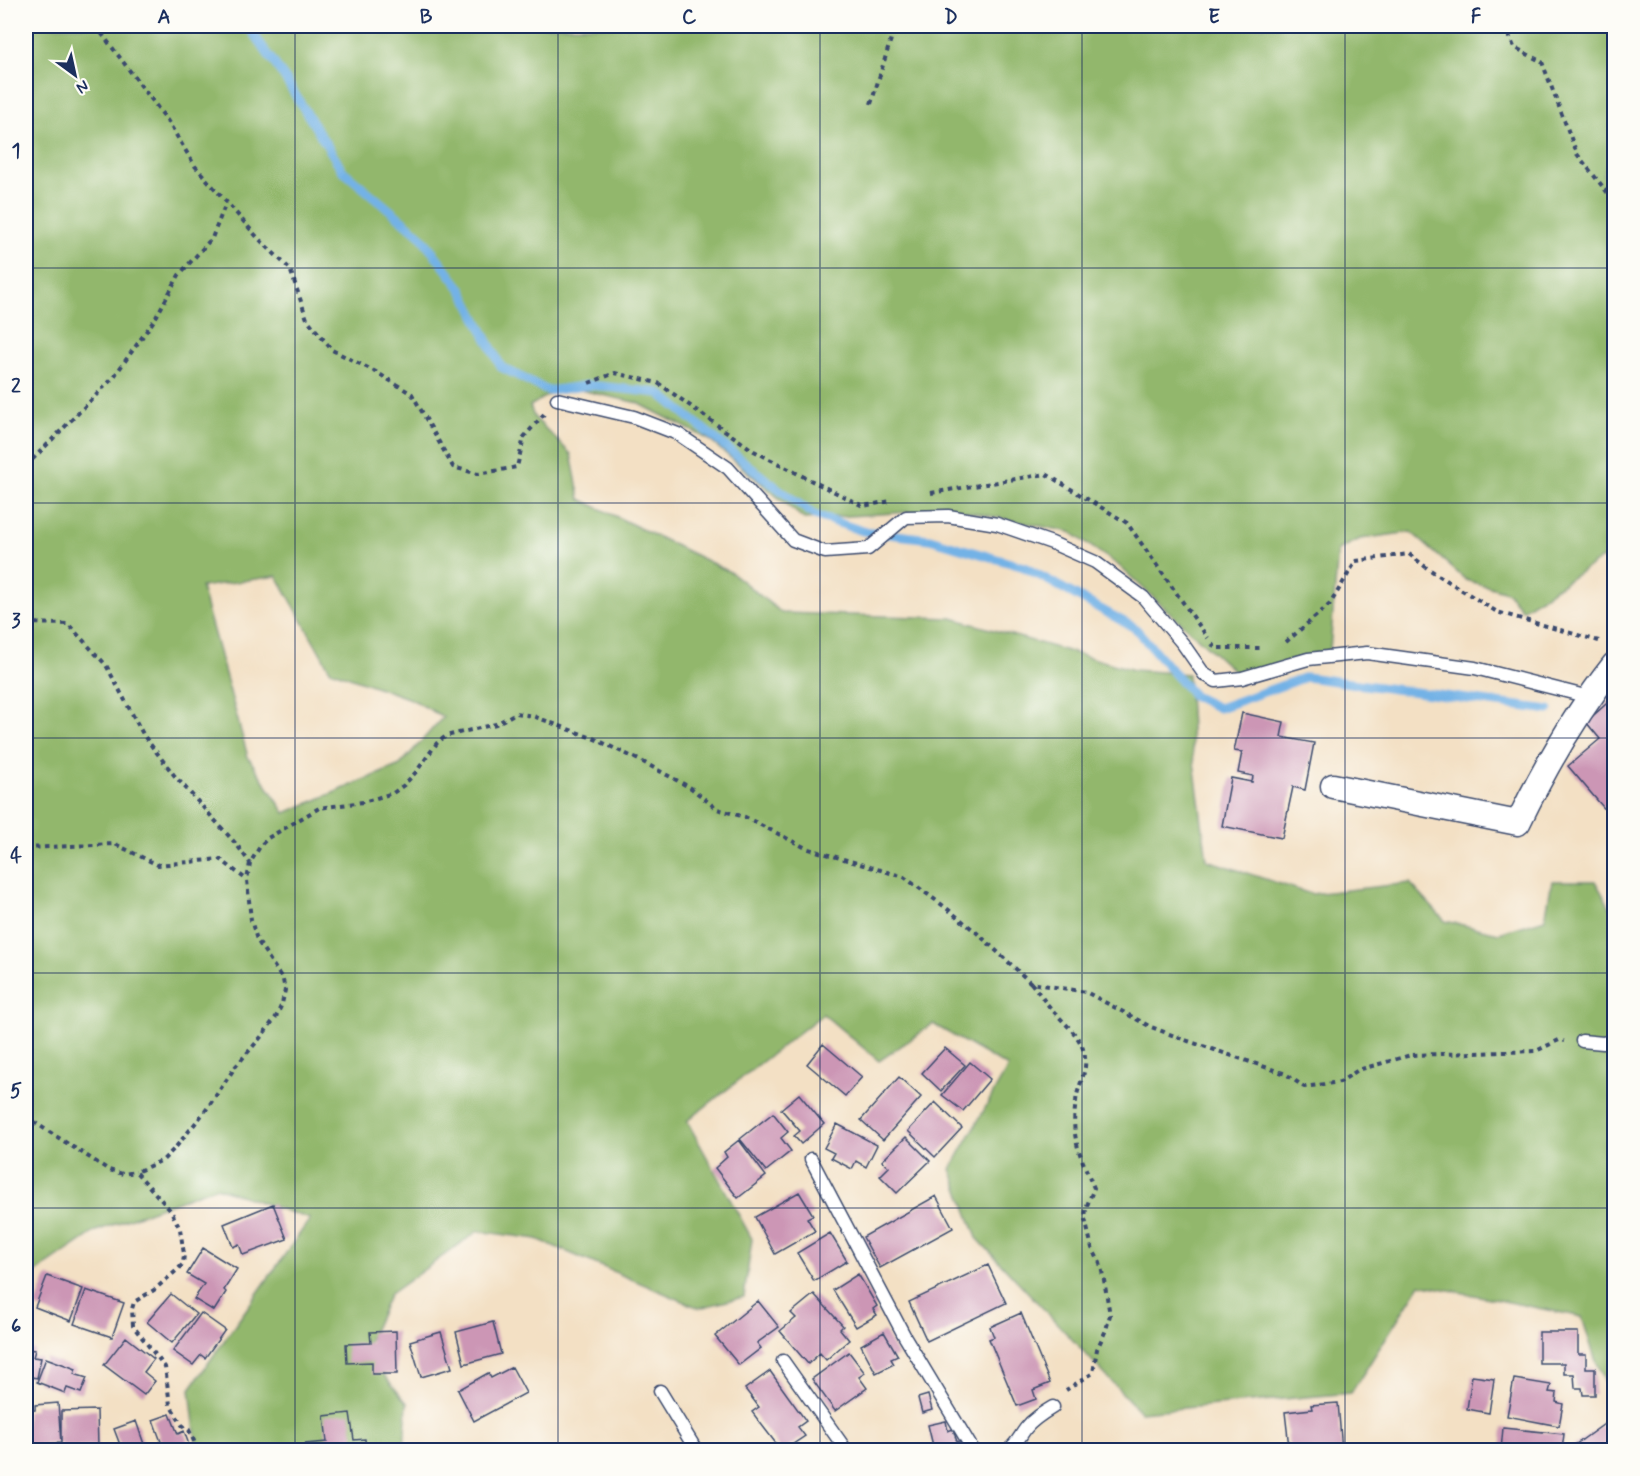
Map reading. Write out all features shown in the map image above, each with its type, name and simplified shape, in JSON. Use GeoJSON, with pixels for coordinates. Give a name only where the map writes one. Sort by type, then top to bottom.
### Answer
{"type":"FeatureCollection","features":[{"type":"Feature","properties":{"kind":"street"},"geometry":{"type":"LineString","coordinates":[[1334,786],[1518,823],[1540,777],[1589,697],[1614,665]]}},
{"type":"Feature","properties":{"kind":"lane"},"geometry":{"type":"LineString","coordinates":[[557,399],[634,417],[678,434],[728,468],[794,540],[825,552],[868,549],[906,517],[948,516],[998,524],[1052,543],[1095,562],[1143,597],[1183,644],[1204,674],[1216,681],[1242,678],[1308,659],[1367,653],[1475,668],[1589,697]]}},
{"type":"Feature","properties":{"kind":"lane"},"geometry":{"type":"LineString","coordinates":[[1582,1041],[1603,1043],[1614,1040]]}},
{"type":"Feature","properties":{"kind":"lane"},"geometry":{"type":"LineString","coordinates":[[811,1159],[905,1337],[973,1450]]}},
{"type":"Feature","properties":{"kind":"lane"},"geometry":{"type":"LineString","coordinates":[[783,1361],[846,1450]]}},
{"type":"Feature","properties":{"kind":"lane"},"geometry":{"type":"LineString","coordinates":[[660,1391],[696,1450]]}},
{"type":"Feature","properties":{"kind":"lane"},"geometry":{"type":"LineString","coordinates":[[1008,1450],[1017,1444],[1026,1427],[1053,1407]]}},
{"type":"Feature","properties":{"kind":"path"},"geometry":{"type":"LineString","coordinates":[[96,26],[167,120],[195,166],[226,203],[290,269],[307,319],[332,350],[376,372],[412,394],[453,467],[478,474],[517,468],[524,436],[557,399],[569,391],[615,373],[658,383],[754,451],[863,506],[895,500]]}},
{"type":"Feature","properties":{"kind":"path"},"geometry":{"type":"LineString","coordinates":[[871,104],[895,26]]}},
{"type":"Feature","properties":{"kind":"path"},"geometry":{"type":"LineString","coordinates":[[1505,26],[1514,47],[1542,62],[1577,154],[1614,201]]}},
{"type":"Feature","properties":{"kind":"path"},"geometry":{"type":"LineString","coordinates":[[26,466],[113,378],[155,319],[179,275],[212,238],[226,203]]}},
{"type":"Feature","properties":{"kind":"path"},"geometry":{"type":"LineString","coordinates":[[927,494],[1046,474],[1127,523],[1215,648],[1268,648]]}},
{"type":"Feature","properties":{"kind":"path"},"geometry":{"type":"LineString","coordinates":[[1279,648],[1330,604],[1356,561],[1409,554],[1497,612],[1601,642]]}},
{"type":"Feature","properties":{"kind":"path"},"geometry":{"type":"LineString","coordinates":[[26,623],[68,624],[106,665],[144,736],[174,775],[237,845],[250,863]]}},
{"type":"Feature","properties":{"kind":"path"},"geometry":{"type":"LineString","coordinates":[[26,1117],[109,1170],[123,1174],[135,1172],[163,1160],[176,1148],[206,1110],[236,1066],[276,1017],[282,1004],[285,990],[283,980],[257,940],[251,920],[247,880],[250,863],[261,845],[268,838],[319,808],[363,802],[393,793],[404,785],[437,743],[446,736],[496,724],[516,713],[533,716],[595,739],[643,762],[691,788],[717,809],[745,817],[806,848],[904,877],[976,932],[1031,983],[1079,1040],[1084,1052],[1084,1075],[1076,1097],[1073,1131],[1076,1146],[1094,1188],[1086,1208],[1085,1220],[1092,1248],[1100,1263],[1110,1315],[1097,1349],[1092,1373],[1069,1386],[1053,1407]]}},
{"type":"Feature","properties":{"kind":"path"},"geometry":{"type":"LineString","coordinates":[[26,848],[115,844],[158,865],[220,859],[247,880]]}},
{"type":"Feature","properties":{"kind":"path"},"geometry":{"type":"LineString","coordinates":[[1031,983],[1086,992],[1151,1027],[1286,1074],[1304,1087],[1340,1082],[1358,1070],[1411,1054],[1536,1051],[1559,1040],[1582,1041]]}},
{"type":"Feature","properties":{"kind":"path"},"geometry":{"type":"LineString","coordinates":[[135,1172],[171,1211],[180,1229],[184,1254],[183,1264],[176,1271],[154,1290],[134,1302],[133,1326],[165,1368],[170,1405],[182,1425],[189,1430],[198,1450]]}},
{"type":"Feature","properties":{"kind":"green space"},"geometry":{"type":"Polygon","coordinates":[[[26,26],[1614,26],[1614,147],[1603,174],[1614,185],[1614,564],[1602,558],[1522,610],[1507,592],[1466,580],[1411,532],[1360,539],[1338,550],[1330,650],[1238,675],[1118,565],[1070,532],[955,509],[804,519],[708,439],[638,403],[563,386],[530,406],[534,417],[571,454],[580,499],[732,573],[782,613],[952,618],[1134,670],[1188,674],[1192,747],[1207,860],[1311,894],[1410,883],[1445,921],[1499,933],[1545,919],[1552,881],[1595,881],[1614,914],[1614,1402],[1594,1356],[1582,1317],[1420,1284],[1351,1393],[1140,1412],[977,1238],[951,1169],[1008,1067],[933,1024],[879,1061],[823,1014],[687,1121],[752,1239],[744,1297],[699,1308],[537,1239],[478,1231],[390,1294],[364,1351],[407,1403],[404,1450],[197,1450],[190,1389],[310,1219],[216,1187],[96,1231],[26,1279],[26,26]],[[277,576],[201,587],[248,757],[285,813],[400,765],[443,717],[413,700],[330,670],[277,576]]]}},
{"type":"Feature","properties":{"kind":"building"},"geometry":{"type":"Polygon","coordinates":[[[1614,697],[1614,820],[1568,766],[1600,739],[1586,722],[1614,697]]]}},
{"type":"Feature","properties":{"kind":"building"},"geometry":{"type":"Polygon","coordinates":[[[1242,713],[1284,722],[1281,737],[1314,743],[1305,790],[1293,787],[1282,838],[1222,826],[1231,778],[1252,782],[1253,776],[1238,773],[1242,752],[1234,751],[1242,713]]]}},
{"type":"Feature","properties":{"kind":"building"},"geometry":{"type":"Polygon","coordinates":[[[823,1044],[862,1077],[845,1096],[807,1064],[823,1044]]]}},
{"type":"Feature","properties":{"kind":"building"},"geometry":{"type":"Polygon","coordinates":[[[945,1048],[965,1065],[941,1091],[922,1073],[945,1048]]]}},
{"type":"Feature","properties":{"kind":"building"},"geometry":{"type":"Polygon","coordinates":[[[970,1062],[990,1079],[963,1111],[942,1095],[970,1062]]]}},
{"type":"Feature","properties":{"kind":"building"},"geometry":{"type":"Polygon","coordinates":[[[899,1077],[921,1097],[883,1140],[861,1120],[899,1077]]]}},
{"type":"Feature","properties":{"kind":"building"},"geometry":{"type":"Polygon","coordinates":[[[799,1094],[824,1124],[801,1144],[794,1136],[800,1131],[781,1109],[799,1094]]]}},
{"type":"Feature","properties":{"kind":"building"},"geometry":{"type":"Polygon","coordinates":[[[935,1102],[962,1128],[935,1157],[908,1131],[935,1102]]]}},
{"type":"Feature","properties":{"kind":"building"},"geometry":{"type":"Polygon","coordinates":[[[773,1113],[788,1132],[781,1138],[791,1151],[766,1171],[740,1139],[773,1113]]]}},
{"type":"Feature","properties":{"kind":"building"},"geometry":{"type":"Polygon","coordinates":[[[837,1124],[877,1145],[866,1167],[856,1161],[852,1169],[831,1158],[834,1153],[824,1148],[837,1124]]]}},
{"type":"Feature","properties":{"kind":"building"},"geometry":{"type":"Polygon","coordinates":[[[906,1137],[930,1161],[897,1193],[880,1176],[889,1167],[882,1161],[906,1137]]]}},
{"type":"Feature","properties":{"kind":"building"},"geometry":{"type":"Polygon","coordinates":[[[739,1140],[766,1176],[738,1198],[715,1168],[727,1157],[724,1152],[739,1140]]]}},
{"type":"Feature","properties":{"kind":"building"},"geometry":{"type":"Polygon","coordinates":[[[799,1192],[813,1215],[807,1218],[815,1231],[775,1254],[755,1217],[799,1192]]]}},
{"type":"Feature","properties":{"kind":"building"},"geometry":{"type":"Polygon","coordinates":[[[936,1196],[953,1228],[880,1268],[863,1237],[936,1196]]]}},
{"type":"Feature","properties":{"kind":"building"},"geometry":{"type":"Polygon","coordinates":[[[273,1204],[287,1239],[243,1255],[239,1244],[233,1247],[224,1224],[273,1204]]]}},
{"type":"Feature","properties":{"kind":"building"},"geometry":{"type":"Polygon","coordinates":[[[830,1233],[847,1261],[814,1281],[797,1253],[830,1233]]]}},
{"type":"Feature","properties":{"kind":"building"},"geometry":{"type":"Polygon","coordinates":[[[203,1248],[237,1269],[214,1311],[194,1299],[204,1284],[187,1274],[203,1248]]]}},
{"type":"Feature","properties":{"kind":"building"},"geometry":{"type":"Polygon","coordinates":[[[988,1265],[1006,1303],[927,1341],[909,1302],[988,1265]]]}},
{"type":"Feature","properties":{"kind":"building"},"geometry":{"type":"Polygon","coordinates":[[[858,1274],[877,1306],[873,1309],[877,1315],[856,1327],[833,1290],[858,1274]]]}},
{"type":"Feature","properties":{"kind":"building"},"geometry":{"type":"Polygon","coordinates":[[[47,1276],[83,1289],[71,1321],[35,1307],[47,1276]]]}},
{"type":"Feature","properties":{"kind":"building"},"geometry":{"type":"Polygon","coordinates":[[[86,1290],[124,1303],[112,1337],[74,1324],[86,1290]]]}},
{"type":"Feature","properties":{"kind":"building"},"geometry":{"type":"Polygon","coordinates":[[[171,1294],[196,1314],[172,1343],[147,1322],[171,1294]]]}},
{"type":"Feature","properties":{"kind":"building"},"geometry":{"type":"Polygon","coordinates":[[[814,1294],[843,1326],[840,1329],[849,1340],[826,1360],[820,1353],[808,1364],[780,1331],[796,1318],[791,1313],[814,1294]]]}},
{"type":"Feature","properties":{"kind":"building"},"geometry":{"type":"Polygon","coordinates":[[[758,1301],[779,1327],[757,1343],[761,1348],[739,1365],[715,1336],[758,1301]]]}},
{"type":"Feature","properties":{"kind":"building"},"geometry":{"type":"Polygon","coordinates":[[[201,1313],[225,1330],[205,1358],[201,1355],[193,1365],[173,1351],[201,1313]]]}},
{"type":"Feature","properties":{"kind":"building"},"geometry":{"type":"Polygon","coordinates":[[[1021,1313],[1050,1383],[1033,1390],[1036,1399],[1017,1406],[989,1339],[994,1337],[990,1327],[1021,1313]]]}},
{"type":"Feature","properties":{"kind":"building"},"geometry":{"type":"Polygon","coordinates":[[[493,1322],[501,1354],[464,1364],[456,1332],[493,1322]]]}},
{"type":"Feature","properties":{"kind":"building"},"geometry":{"type":"Polygon","coordinates":[[[396,1331],[397,1374],[372,1374],[372,1362],[347,1363],[346,1344],[371,1343],[370,1332],[396,1331]]]}},
{"type":"Feature","properties":{"kind":"building"},"geometry":{"type":"Polygon","coordinates":[[[441,1332],[452,1368],[421,1377],[410,1341],[441,1332]]]}},
{"type":"Feature","properties":{"kind":"building"},"geometry":{"type":"Polygon","coordinates":[[[884,1332],[898,1356],[891,1359],[894,1364],[876,1373],[861,1345],[884,1332]]]}},
{"type":"Feature","properties":{"kind":"building"},"geometry":{"type":"Polygon","coordinates":[[[1539,1332],[1578,1332],[1578,1354],[1586,1354],[1586,1368],[1595,1368],[1595,1395],[1583,1395],[1582,1388],[1575,1388],[1574,1374],[1564,1374],[1564,1363],[1539,1363],[1539,1332]]]}},
{"type":"Feature","properties":{"kind":"building"},"geometry":{"type":"Polygon","coordinates":[[[126,1337],[154,1359],[144,1372],[155,1381],[144,1395],[104,1365],[126,1337]]]}},
{"type":"Feature","properties":{"kind":"building"},"geometry":{"type":"Polygon","coordinates":[[[26,1349],[35,1350],[33,1357],[41,1358],[37,1378],[26,1376],[26,1349]]]}},
{"type":"Feature","properties":{"kind":"building"},"geometry":{"type":"Polygon","coordinates":[[[849,1352],[865,1373],[859,1377],[867,1388],[835,1411],[812,1379],[849,1352]]]}},
{"type":"Feature","properties":{"kind":"building"},"geometry":{"type":"Polygon","coordinates":[[[46,1358],[76,1369],[74,1374],[87,1378],[81,1393],[67,1388],[65,1393],[37,1382],[46,1358]]]}},
{"type":"Feature","properties":{"kind":"building"},"geometry":{"type":"Polygon","coordinates":[[[512,1367],[526,1393],[474,1421],[458,1390],[488,1373],[491,1378],[512,1367]]]}},
{"type":"Feature","properties":{"kind":"building"},"geometry":{"type":"Polygon","coordinates":[[[770,1371],[806,1421],[798,1427],[805,1436],[784,1450],[781,1450],[752,1412],[759,1407],[745,1389],[770,1371]]]}},
{"type":"Feature","properties":{"kind":"building"},"geometry":{"type":"Polygon","coordinates":[[[1472,1376],[1494,1379],[1489,1413],[1467,1409],[1472,1376]]]}},
{"type":"Feature","properties":{"kind":"building"},"geometry":{"type":"Polygon","coordinates":[[[1514,1379],[1551,1385],[1549,1392],[1557,1393],[1556,1402],[1563,1404],[1559,1426],[1507,1416],[1514,1379]]]}},
{"type":"Feature","properties":{"kind":"building"},"geometry":{"type":"Polygon","coordinates":[[[928,1395],[932,1410],[922,1413],[918,1398],[928,1395]]]}},
{"type":"Feature","properties":{"kind":"building"},"geometry":{"type":"Polygon","coordinates":[[[58,1403],[61,1443],[26,1448],[26,1411],[35,1410],[35,1405],[58,1403]]]}},
{"type":"Feature","properties":{"kind":"building"},"geometry":{"type":"Polygon","coordinates":[[[1338,1403],[1342,1450],[1281,1450],[1281,1448],[1289,1447],[1285,1412],[1312,1409],[1311,1405],[1338,1403]]]}},
{"type":"Feature","properties":{"kind":"building"},"geometry":{"type":"Polygon","coordinates":[[[97,1410],[98,1446],[61,1447],[61,1411],[97,1410]]]}},
{"type":"Feature","properties":{"kind":"building"},"geometry":{"type":"Polygon","coordinates":[[[350,1413],[354,1440],[365,1439],[366,1450],[306,1450],[305,1444],[327,1442],[324,1416],[350,1413]]]}},
{"type":"Feature","properties":{"kind":"building"},"geometry":{"type":"Polygon","coordinates":[[[170,1414],[178,1434],[184,1431],[191,1450],[164,1450],[153,1420],[170,1414]]]}},
{"type":"Feature","properties":{"kind":"building"},"geometry":{"type":"Polygon","coordinates":[[[136,1421],[146,1450],[122,1450],[114,1429],[136,1421]]]}},
{"type":"Feature","properties":{"kind":"building"},"geometry":{"type":"Polygon","coordinates":[[[946,1421],[948,1431],[953,1429],[957,1442],[961,1440],[964,1450],[934,1450],[928,1425],[946,1421]]]}},
{"type":"Feature","properties":{"kind":"building"},"geometry":{"type":"Polygon","coordinates":[[[1607,1422],[1614,1432],[1614,1450],[1568,1450],[1607,1422]]]}},
{"type":"Feature","properties":{"kind":"building"},"geometry":{"type":"Polygon","coordinates":[[[1503,1428],[1564,1434],[1562,1450],[1501,1450],[1503,1428]]]}},
{"type":"Feature","properties":{"kind":"waterway"},"geometry":{"type":"LineString","coordinates":[[248,26],[284,77],[343,171],[420,235],[462,290],[501,367],[548,391],[590,385],[659,393],[764,478],[814,515],[863,531],[930,539],[1024,567],[1135,628],[1194,696],[1219,708],[1306,677],[1549,710]]}}]}
